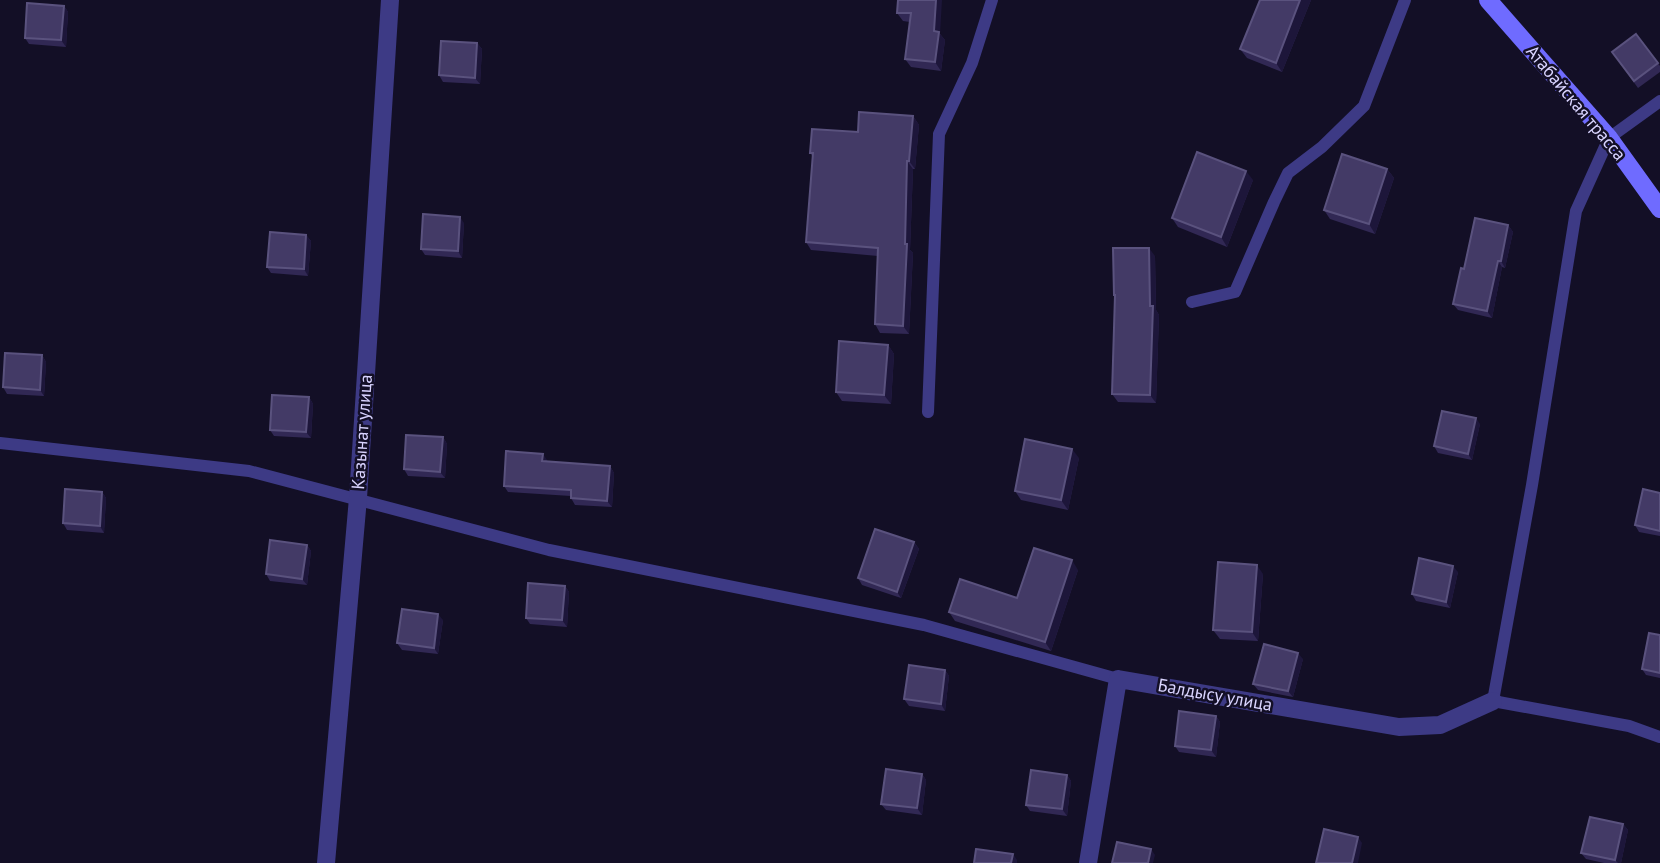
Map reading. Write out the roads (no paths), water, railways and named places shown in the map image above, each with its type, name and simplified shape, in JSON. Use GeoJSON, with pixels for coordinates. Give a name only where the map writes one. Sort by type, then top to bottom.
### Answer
{"type":"FeatureCollection","features":[{"type":"Feature","properties":{"kind":"main road","name":"Атабайская трасса"},"geometry":{"type":"LineString","coordinates":[[1488,0],[1609,138],[1660,209]]}},
{"type":"Feature","properties":{"kind":"street","name":"Казынат улица"},"geometry":{"type":"LineString","coordinates":[[326,863],[358,498],[390,0]]}},
{"type":"Feature","properties":{"kind":"street","name":"Балдысу улица"},"geometry":{"type":"LineString","coordinates":[[1118,679],[1399,727],[1440,724],[1493,701]]}},
{"type":"Feature","properties":{"kind":"street"},"geometry":{"type":"LineString","coordinates":[[1088,863],[1118,679]]}},
{"type":"Feature","properties":{"kind":"lane"},"geometry":{"type":"LineString","coordinates":[[928,412],[939,134],[972,63],[992,0]]}},
{"type":"Feature","properties":{"kind":"lane"},"geometry":{"type":"LineString","coordinates":[[1192,302],[1235,292],[1288,173],[1322,147],[1364,106],[1405,0]]}},
{"type":"Feature","properties":{"kind":"lane"},"geometry":{"type":"LineString","coordinates":[[1660,101],[1609,138],[1576,211],[1532,485],[1493,701],[1629,726],[1660,737]]}},
{"type":"Feature","properties":{"kind":"lane"},"geometry":{"type":"LineString","coordinates":[[0,443],[249,471],[549,550],[924,625],[1118,679]]}}]}
